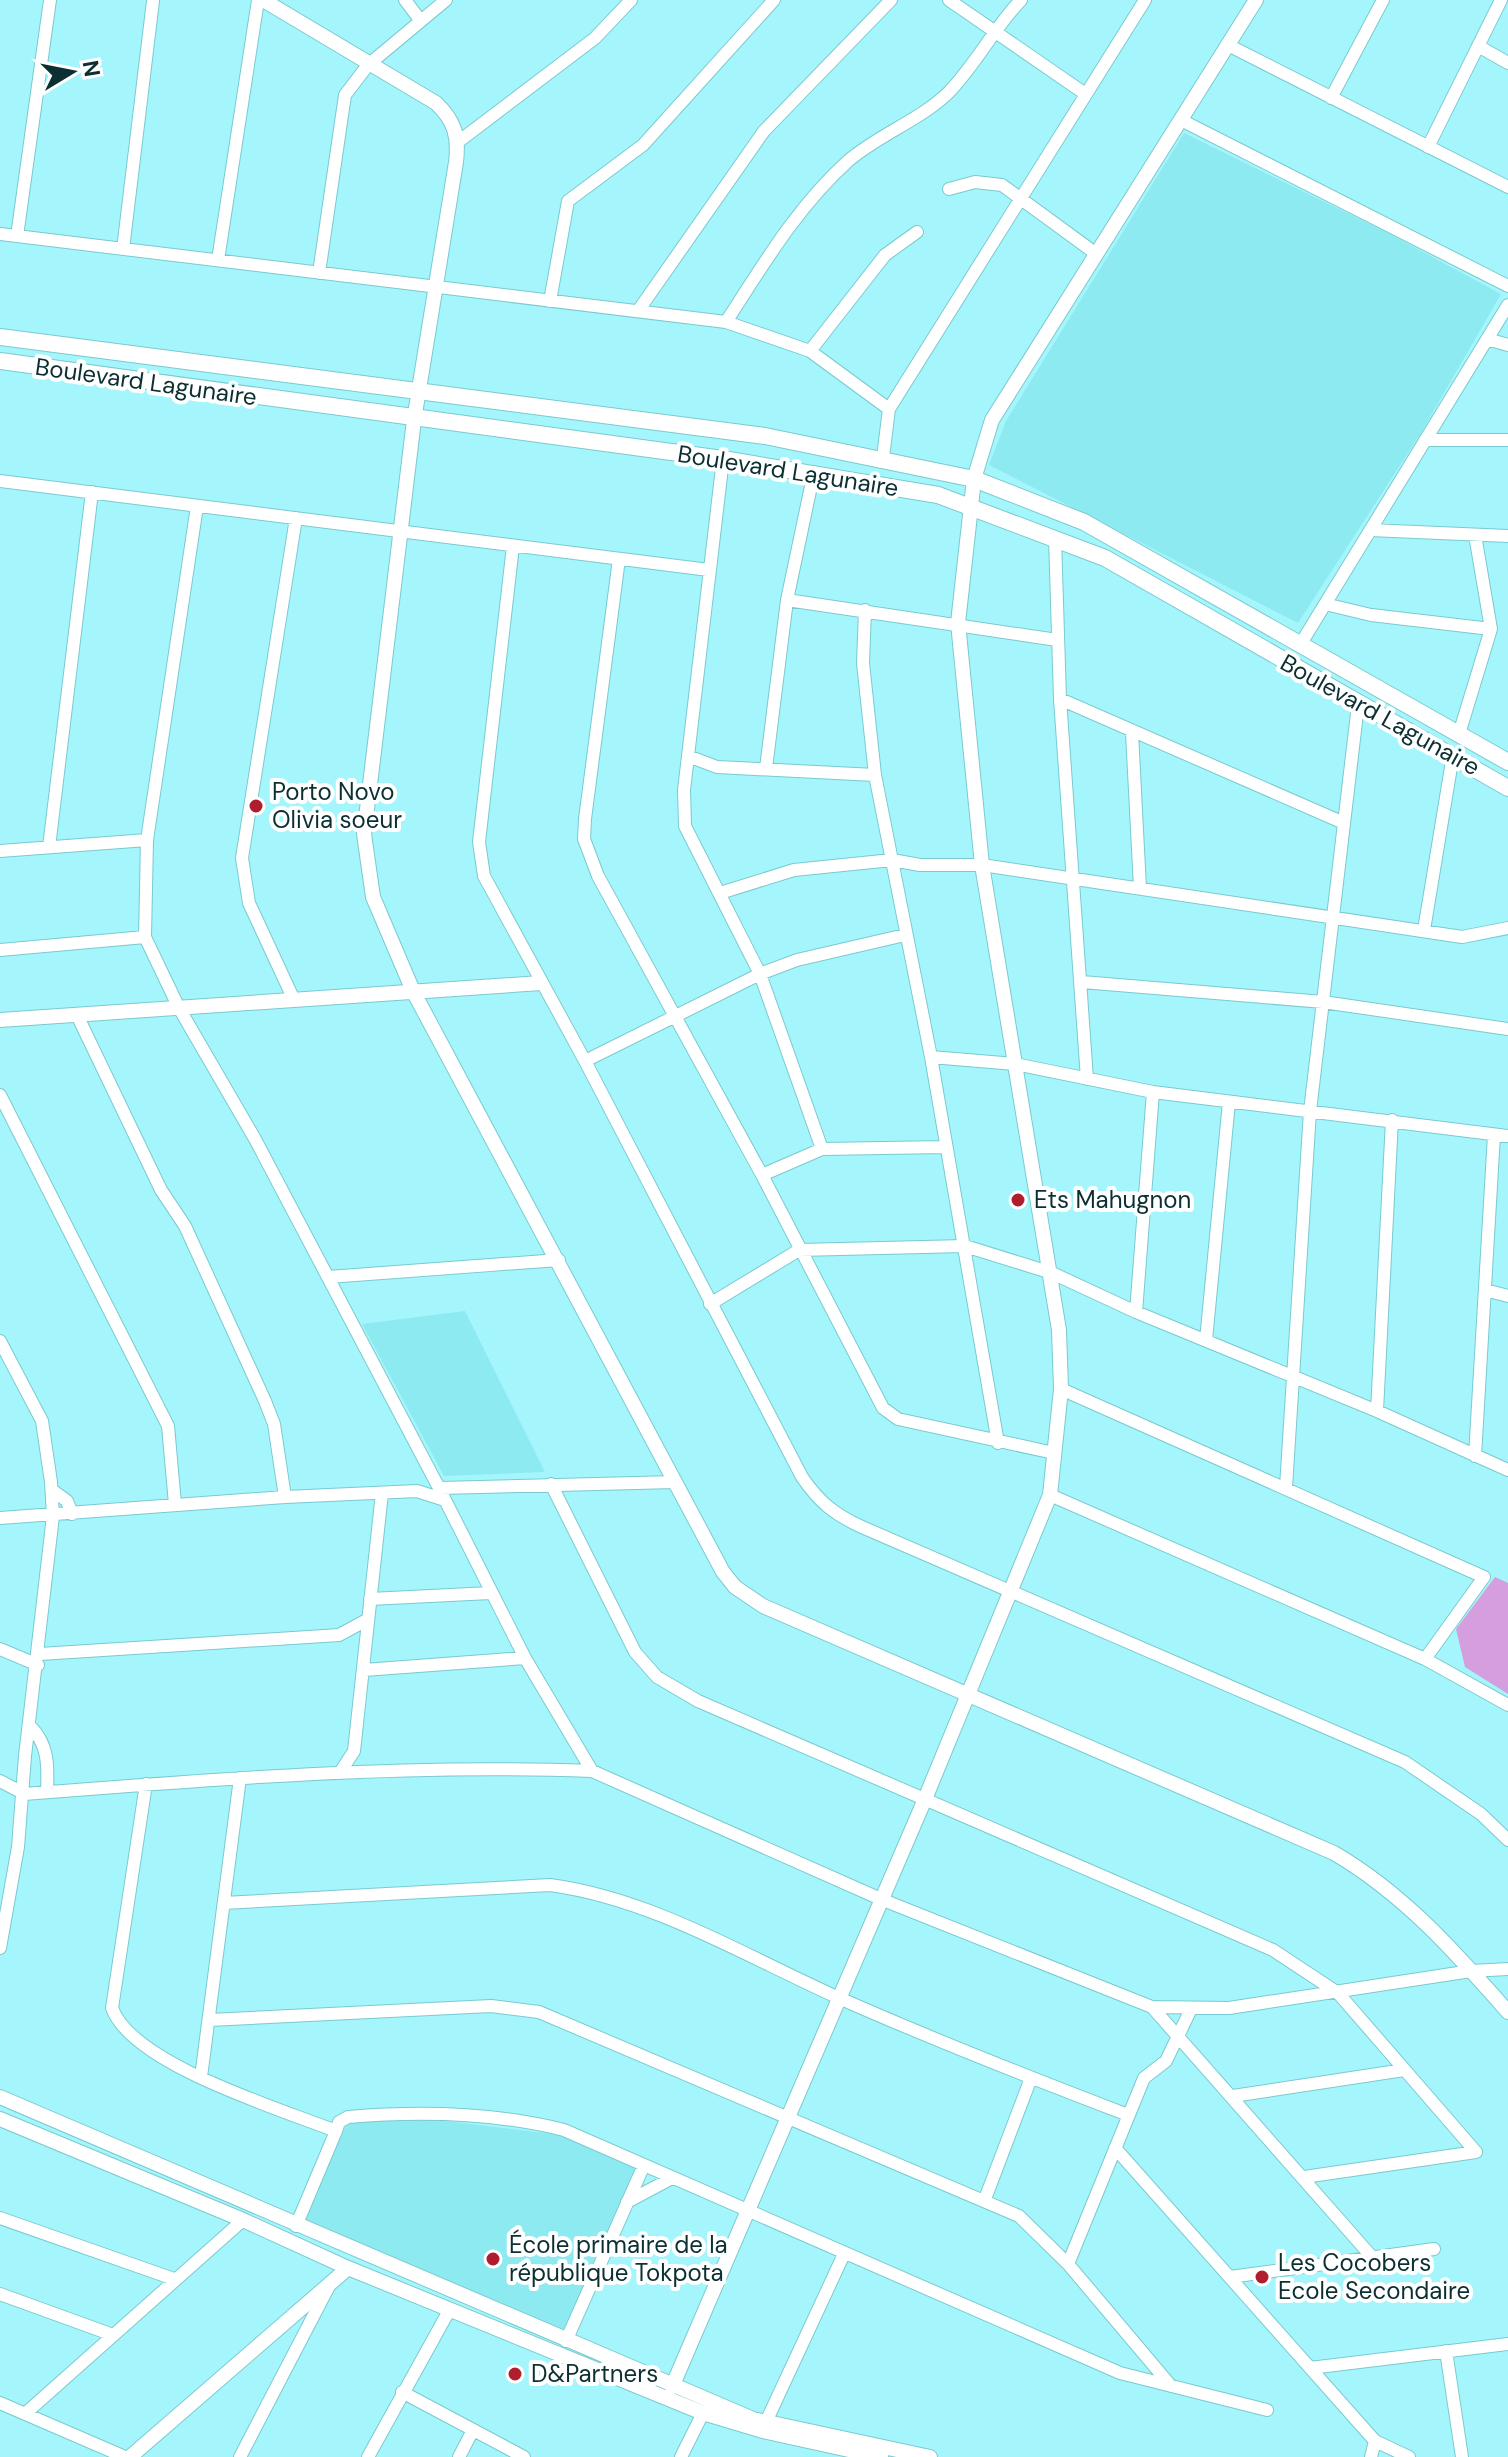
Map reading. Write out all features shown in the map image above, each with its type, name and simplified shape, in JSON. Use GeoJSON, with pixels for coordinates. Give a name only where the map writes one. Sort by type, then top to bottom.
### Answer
{"type":"FeatureCollection","features":[{"type":"Feature","properties":{"kind":"main road","name":"Boulevard Lagunaire"},"geometry":{"type":"LineString","coordinates":[[0,337],[765,436],[883,457],[974,479],[1084,522],[1508,762]]}},
{"type":"Feature","properties":{"kind":"main road","name":"Boulevard Lagunaire"},"geometry":{"type":"LineString","coordinates":[[0,361],[414,420],[723,459],[938,495],[1105,558],[1508,788]]}},
{"type":"Feature","properties":{"kind":"street"},"geometry":{"type":"LineString","coordinates":[[17,236],[50,0]]}},
{"type":"Feature","properties":{"kind":"street"},"geometry":{"type":"LineString","coordinates":[[218,260],[260,0],[436,103],[448,114],[458,142],[414,420],[364,834],[373,897],[413,991],[723,1572],[750,1598],[966,1696],[1334,1853],[1382,1883],[1508,2012]]}},
{"type":"Feature","properties":{"kind":"street"},"geometry":{"type":"LineString","coordinates":[[405,0],[420,20]]}},
{"type":"Feature","properties":{"kind":"street"},"geometry":{"type":"LineString","coordinates":[[319,273],[341,106],[352,83],[368,65],[446,0]]}},
{"type":"Feature","properties":{"kind":"street"},"geometry":{"type":"LineString","coordinates":[[458,142],[595,38],[631,0]]}},
{"type":"Feature","properties":{"kind":"street"},"geometry":{"type":"LineString","coordinates":[[550,301],[568,201],[643,145],[774,0]]}},
{"type":"Feature","properties":{"kind":"street"},"geometry":{"type":"LineString","coordinates":[[638,311],[764,131],[891,0]]}},
{"type":"Feature","properties":{"kind":"street"},"geometry":{"type":"LineString","coordinates":[[949,0],[1084,93]]}},
{"type":"Feature","properties":{"kind":"street"},"geometry":{"type":"LineString","coordinates":[[726,322],[784,232],[815,192],[878,138],[948,93],[1021,0]]}},
{"type":"Feature","properties":{"kind":"street"},"geometry":{"type":"LineString","coordinates":[[883,457],[889,409],[1145,0]]}},
{"type":"Feature","properties":{"kind":"street"},"geometry":{"type":"LineString","coordinates":[[672,2387],[883,1900],[1050,1495],[1061,1389],[1052,1273],[982,865],[958,623],[974,479],[992,420],[1256,0]]}},
{"type":"Feature","properties":{"kind":"street"},"geometry":{"type":"LineString","coordinates":[[1331,98],[1383,0]]}},
{"type":"Feature","properties":{"kind":"street"},"geometry":{"type":"LineString","coordinates":[[1428,147],[1501,0]]}},
{"type":"Feature","properties":{"kind":"street"},"geometry":{"type":"LineString","coordinates":[[123,249],[153,1]]}},
{"type":"Feature","properties":{"kind":"street"},"geometry":{"type":"LineString","coordinates":[[1228,45],[1508,187]]}},
{"type":"Feature","properties":{"kind":"street"},"geometry":{"type":"LineString","coordinates":[[1478,46],[1508,63]]}},
{"type":"Feature","properties":{"kind":"street"},"geometry":{"type":"LineString","coordinates":[[1181,120],[1508,286]]}},
{"type":"Feature","properties":{"kind":"street"},"geometry":{"type":"LineString","coordinates":[[949,189],[965,183],[995,183],[1095,253]]}},
{"type":"Feature","properties":{"kind":"street"},"geometry":{"type":"LineString","coordinates":[[810,351],[885,255],[917,232]]}},
{"type":"Feature","properties":{"kind":"street"},"geometry":{"type":"LineString","coordinates":[[0,234],[726,322],[810,351],[889,409]]}},
{"type":"Feature","properties":{"kind":"street"},"geometry":{"type":"LineString","coordinates":[[1300,645],[1508,305]]}},
{"type":"Feature","properties":{"kind":"street"},"geometry":{"type":"LineString","coordinates":[[1487,339],[1508,345]]}},
{"type":"Feature","properties":{"kind":"street"},"geometry":{"type":"LineString","coordinates":[[1425,440],[1508,440]]}},
{"type":"Feature","properties":{"kind":"street"},"geometry":{"type":"LineString","coordinates":[[723,459],[684,790],[685,826],[760,974],[822,1149]]}},
{"type":"Feature","properties":{"kind":"street"},"geometry":{"type":"LineString","coordinates":[[766,768],[787,600],[814,472]]}},
{"type":"Feature","properties":{"kind":"street"},"geometry":{"type":"LineString","coordinates":[[0,481],[709,570]]}},
{"type":"Feature","properties":{"kind":"street"},"geometry":{"type":"LineString","coordinates":[[49,847],[92,492]]}},
{"type":"Feature","properties":{"kind":"street"},"geometry":{"type":"LineString","coordinates":[[197,506],[147,840],[145,937],[179,1008],[328,1277],[432,1474],[490,1593],[592,1771]]}},
{"type":"Feature","properties":{"kind":"street"},"geometry":{"type":"LineString","coordinates":[[294,1000],[255,921],[245,889],[242,858],[296,518]]}},
{"type":"Feature","properties":{"kind":"street"},"geometry":{"type":"LineString","coordinates":[[1370,530],[1508,536]]}},
{"type":"Feature","properties":{"kind":"street"},"geometry":{"type":"LineString","coordinates":[[1459,734],[1491,629],[1475,535]]}},
{"type":"Feature","properties":{"kind":"street"},"geometry":{"type":"LineString","coordinates":[[1055,538],[1060,699],[1087,1079]]}},
{"type":"Feature","properties":{"kind":"street"},"geometry":{"type":"LineString","coordinates":[[513,546],[480,861],[541,983],[585,1061],[802,1477],[827,1509],[862,1527],[1405,1762],[1481,1814],[1508,1840]]}},
{"type":"Feature","properties":{"kind":"street"},"geometry":{"type":"LineString","coordinates":[[619,559],[584,839],[598,876],[762,1175],[883,1408],[898,1419],[1054,1453]]}},
{"type":"Feature","properties":{"kind":"street"},"geometry":{"type":"LineString","coordinates":[[787,600],[1057,640]]}},
{"type":"Feature","properties":{"kind":"street"},"geometry":{"type":"LineString","coordinates":[[1325,604],[1371,615],[1491,629]]}},
{"type":"Feature","properties":{"kind":"street"},"geometry":{"type":"LineString","coordinates":[[865,610],[863,663],[875,775],[931,1057],[998,1443]]}},
{"type":"Feature","properties":{"kind":"street"},"geometry":{"type":"LineString","coordinates":[[1060,699],[1344,823]]}},
{"type":"Feature","properties":{"kind":"street"},"geometry":{"type":"LineString","coordinates":[[1286,1487],[1310,1111],[1358,705]]}},
{"type":"Feature","properties":{"kind":"street"},"geometry":{"type":"LineString","coordinates":[[1132,733],[1140,888]]}},
{"type":"Feature","properties":{"kind":"street"},"geometry":{"type":"LineString","coordinates":[[1424,930],[1453,755]]}},
{"type":"Feature","properties":{"kind":"street"},"geometry":{"type":"LineString","coordinates":[[688,756],[717,767],[875,775]]}},
{"type":"Feature","properties":{"kind":"street"},"geometry":{"type":"LineString","coordinates":[[0,851],[147,840]]}},
{"type":"Feature","properties":{"kind":"street"},"geometry":{"type":"LineString","coordinates":[[720,893],[794,870],[892,860],[920,865],[982,865],[1071,877],[1462,937],[1508,928]]}},
{"type":"Feature","properties":{"kind":"street"},"geometry":{"type":"LineString","coordinates":[[585,1061],[672,1014],[760,974],[797,960],[905,935]]}},
{"type":"Feature","properties":{"kind":"street"},"geometry":{"type":"LineString","coordinates":[[0,950],[145,937]]}},
{"type":"Feature","properties":{"kind":"street"},"geometry":{"type":"LineString","coordinates":[[1082,982],[1323,1002],[1508,1029]]}},
{"type":"Feature","properties":{"kind":"street"},"geometry":{"type":"LineString","coordinates":[[0,1020],[541,983]]}},
{"type":"Feature","properties":{"kind":"street"},"geometry":{"type":"LineString","coordinates":[[77,1015],[148,1165],[185,1226],[265,1401],[274,1424],[285,1497]]}},
{"type":"Feature","properties":{"kind":"street"},"geometry":{"type":"LineString","coordinates":[[931,1057],[1015,1064],[1153,1092],[1508,1136]]}},
{"type":"Feature","properties":{"kind":"street"},"geometry":{"type":"LineString","coordinates":[[1136,1312],[1153,1092]]}},
{"type":"Feature","properties":{"kind":"street"},"geometry":{"type":"LineString","coordinates":[[0,1095],[168,1426],[175,1504]]}},
{"type":"Feature","properties":{"kind":"street"},"geometry":{"type":"LineString","coordinates":[[1206,1340],[1229,1102]]}},
{"type":"Feature","properties":{"kind":"street"},"geometry":{"type":"LineString","coordinates":[[1377,1411],[1392,1120]]}},
{"type":"Feature","properties":{"kind":"street"},"geometry":{"type":"LineString","coordinates":[[1475,1456],[1494,1135]]}},
{"type":"Feature","properties":{"kind":"street"},"geometry":{"type":"LineString","coordinates":[[762,1175],[822,1149],[945,1147]]}},
{"type":"Feature","properties":{"kind":"street"},"geometry":{"type":"LineString","coordinates":[[710,1304],[799,1250],[965,1246],[1052,1273],[1136,1312],[1293,1375],[1508,1470]]}},
{"type":"Feature","properties":{"kind":"street"},"geometry":{"type":"LineString","coordinates":[[328,1277],[559,1260]]}},
{"type":"Feature","properties":{"kind":"street"},"geometry":{"type":"LineString","coordinates":[[1485,1290],[1508,1296]]}},
{"type":"Feature","properties":{"kind":"street"},"geometry":{"type":"LineString","coordinates":[[0,1341],[42,1421],[53,1516],[25,1794],[4,1890],[0,1948]]}},
{"type":"Feature","properties":{"kind":"street"},"geometry":{"type":"LineString","coordinates":[[1061,1389],[1484,1577],[1425,1659]]}},
{"type":"Feature","properties":{"kind":"street"},"geometry":{"type":"LineString","coordinates":[[417,1491],[432,1474]]}},
{"type":"Feature","properties":{"kind":"street"},"geometry":{"type":"LineString","coordinates":[[271,1498],[281,1481]]}},
{"type":"Feature","properties":{"kind":"street"},"geometry":{"type":"LineString","coordinates":[[0,1518],[285,1497],[417,1491],[442,1494],[551,1484],[675,1482]]}},
{"type":"Feature","properties":{"kind":"street"},"geometry":{"type":"LineString","coordinates":[[551,1484],[626,1637],[657,1677],[698,1701],[1255,1940],[1338,1993],[1476,2152],[1304,2177]]}},
{"type":"Feature","properties":{"kind":"street"},"geometry":{"type":"LineString","coordinates":[[52,1490],[67,1501],[72,1514]]}},
{"type":"Feature","properties":{"kind":"street"},"geometry":{"type":"LineString","coordinates":[[341,1771],[354,1751],[364,1670],[365,1621],[382,1493]]}},
{"type":"Feature","properties":{"kind":"street"},"geometry":{"type":"LineString","coordinates":[[1050,1495],[1425,1659],[1508,1705]]}},
{"type":"Feature","properties":{"kind":"street"},"geometry":{"type":"LineString","coordinates":[[370,1599],[490,1593]]}},
{"type":"Feature","properties":{"kind":"street"},"geometry":{"type":"LineString","coordinates":[[0,1649],[39,1660],[339,1635],[365,1621]]}},
{"type":"Feature","properties":{"kind":"street"},"geometry":{"type":"LineString","coordinates":[[339,1635],[365,1645]]}},
{"type":"Feature","properties":{"kind":"street"},"geometry":{"type":"LineString","coordinates":[[364,1670],[525,1658]]}},
{"type":"Feature","properties":{"kind":"street"},"geometry":{"type":"LineString","coordinates":[[30,1726],[40,1736],[47,1754],[47,1792]]}},
{"type":"Feature","properties":{"kind":"street"},"geometry":{"type":"LineString","coordinates":[[354,1751],[367,1769]]}},
{"type":"Feature","properties":{"kind":"street"},"geometry":{"type":"LineString","coordinates":[[0,1781],[25,1794],[367,1769],[480,1767],[592,1771],[883,1900],[1152,2007],[1229,2008],[1471,1971],[1508,1969]]}},
{"type":"Feature","properties":{"kind":"street"},"geometry":{"type":"LineString","coordinates":[[201,2077],[240,1778]]}},
{"type":"Feature","properties":{"kind":"street"},"geometry":{"type":"LineString","coordinates":[[146,1784],[112,2008],[121,2027],[137,2042],[201,2077],[336,2131]]}},
{"type":"Feature","properties":{"kind":"street"},"geometry":{"type":"LineString","coordinates":[[224,1903],[550,1885],[595,1891],[653,1911],[840,1998],[1128,2115]]}},
{"type":"Feature","properties":{"kind":"street"},"geometry":{"type":"LineString","coordinates":[[209,2020],[491,2006],[539,2012],[985,2199],[1028,2222],[1068,2264],[1172,2388]]}},
{"type":"Feature","properties":{"kind":"street"},"geometry":{"type":"LineString","coordinates":[[1152,2007],[1372,2257]]}},
{"type":"Feature","properties":{"kind":"street"},"geometry":{"type":"LineString","coordinates":[[1068,2264],[1144,2078],[1162,2067],[1191,2009]]}},
{"type":"Feature","properties":{"kind":"street"},"geometry":{"type":"LineString","coordinates":[[1233,2096],[1404,2070]]}},
{"type":"Feature","properties":{"kind":"street"},"geometry":{"type":"LineString","coordinates":[[985,2199],[1031,2078]]}},
{"type":"Feature","properties":{"kind":"street"},"geometry":{"type":"LineString","coordinates":[[0,2097],[672,2387],[766,2422],[930,2457]]}},
{"type":"Feature","properties":{"kind":"street"},"geometry":{"type":"LineString","coordinates":[[296,2226],[339,2122],[348,2117],[403,2113],[520,2120],[564,2130],[1120,2373],[1267,2410]]}},
{"type":"Feature","properties":{"kind":"street"},"geometry":{"type":"LineString","coordinates":[[0,2119],[243,2220],[348,2268],[703,2413],[763,2431],[881,2457]]}},
{"type":"Feature","properties":{"kind":"street"},"geometry":{"type":"LineString","coordinates":[[1115,2148],[1375,2441],[1409,2457]]}},
{"type":"Feature","properties":{"kind":"street"},"geometry":{"type":"LineString","coordinates":[[566,2341],[644,2165]]}},
{"type":"Feature","properties":{"kind":"street"},"geometry":{"type":"LineString","coordinates":[[627,2202],[672,2178]]}},
{"type":"Feature","properties":{"kind":"street"},"geometry":{"type":"LineString","coordinates":[[0,2218],[174,2279]]}},
{"type":"Feature","properties":{"kind":"street"},"geometry":{"type":"LineString","coordinates":[[27,2412],[243,2220]]}},
{"type":"Feature","properties":{"kind":"street"},"geometry":{"type":"LineString","coordinates":[[1230,2277],[1434,2249]]}},
{"type":"Feature","properties":{"kind":"street"},"geometry":{"type":"LineString","coordinates":[[766,2422],[844,2254]]}},
{"type":"Feature","properties":{"kind":"street"},"geometry":{"type":"LineString","coordinates":[[0,2403],[128,2457],[348,2268]]}},
{"type":"Feature","properties":{"kind":"street"},"geometry":{"type":"LineString","coordinates":[[240,2457],[331,2282]]}},
{"type":"Feature","properties":{"kind":"street"},"geometry":{"type":"LineString","coordinates":[[0,2294],[113,2335]]}},
{"type":"Feature","properties":{"kind":"street"},"geometry":{"type":"LineString","coordinates":[[368,2457],[450,2309]]}},
{"type":"Feature","properties":{"kind":"street"},"geometry":{"type":"LineString","coordinates":[[1310,2368],[1508,2344]]}},
{"type":"Feature","properties":{"kind":"street"},"geometry":{"type":"LineString","coordinates":[[1446,2351],[1462,2457]]}},
{"type":"Feature","properties":{"kind":"street"},"geometry":{"type":"LineString","coordinates":[[402,2392],[524,2457]]}},
{"type":"Feature","properties":{"kind":"street"},"geometry":{"type":"LineString","coordinates":[[681,2457],[703,2413]]}},
{"type":"Feature","properties":{"kind":"street"},"geometry":{"type":"LineString","coordinates":[[459,2457],[473,2430]]}},
{"type":"Feature","properties":{"kind":"street"},"geometry":{"type":"LineString","coordinates":[[1371,2457],[1375,2441]]}},
{"type":"Feature","properties":{"kind":"shaded area"},"geometry":{"type":"Polygon","coordinates":[[[1184,133],[1388,233],[1501,294],[1421,433],[1298,623],[989,465],[1006,421],[1184,133]]]}},
{"type":"Feature","properties":{"kind":"shaded area"},"geometry":{"type":"Polygon","coordinates":[[[465,1311],[545,1472],[444,1476],[362,1324],[465,1311]]]}},
{"type":"Feature","properties":{"kind":"shaded area"},"geometry":{"type":"Polygon","coordinates":[[[1495,1577],[1508,1583],[1508,1694],[1465,1667],[1456,1629],[1495,1577]]]}},
{"type":"Feature","properties":{"kind":"shaded area","name":"École primaire de la république Tokpota"},"geometry":{"type":"Polygon","coordinates":[[[429,2119],[569,2136],[639,2169],[560,2337],[301,2220],[348,2122],[429,2119]]]}},
{"type":"Feature","properties":{"kind":"place","name":"Porto Novo Olivia soeur"},"geometry":{"type":"Point","coordinates":[256,806]}},
{"type":"Feature","properties":{"kind":"place","name":"Ets Mahugnon"},"geometry":{"type":"Point","coordinates":[1018,1200]}},
{"type":"Feature","properties":{"kind":"place","name":"École primaire de la république Tokpota"},"geometry":{"type":"Point","coordinates":[493,2259]}},
{"type":"Feature","properties":{"kind":"place","name":"Les Cocobers Ecole Secondaire"},"geometry":{"type":"Point","coordinates":[1262,2277]}},
{"type":"Feature","properties":{"kind":"place","name":"D&Partners"},"geometry":{"type":"Point","coordinates":[515,2374]}}]}
